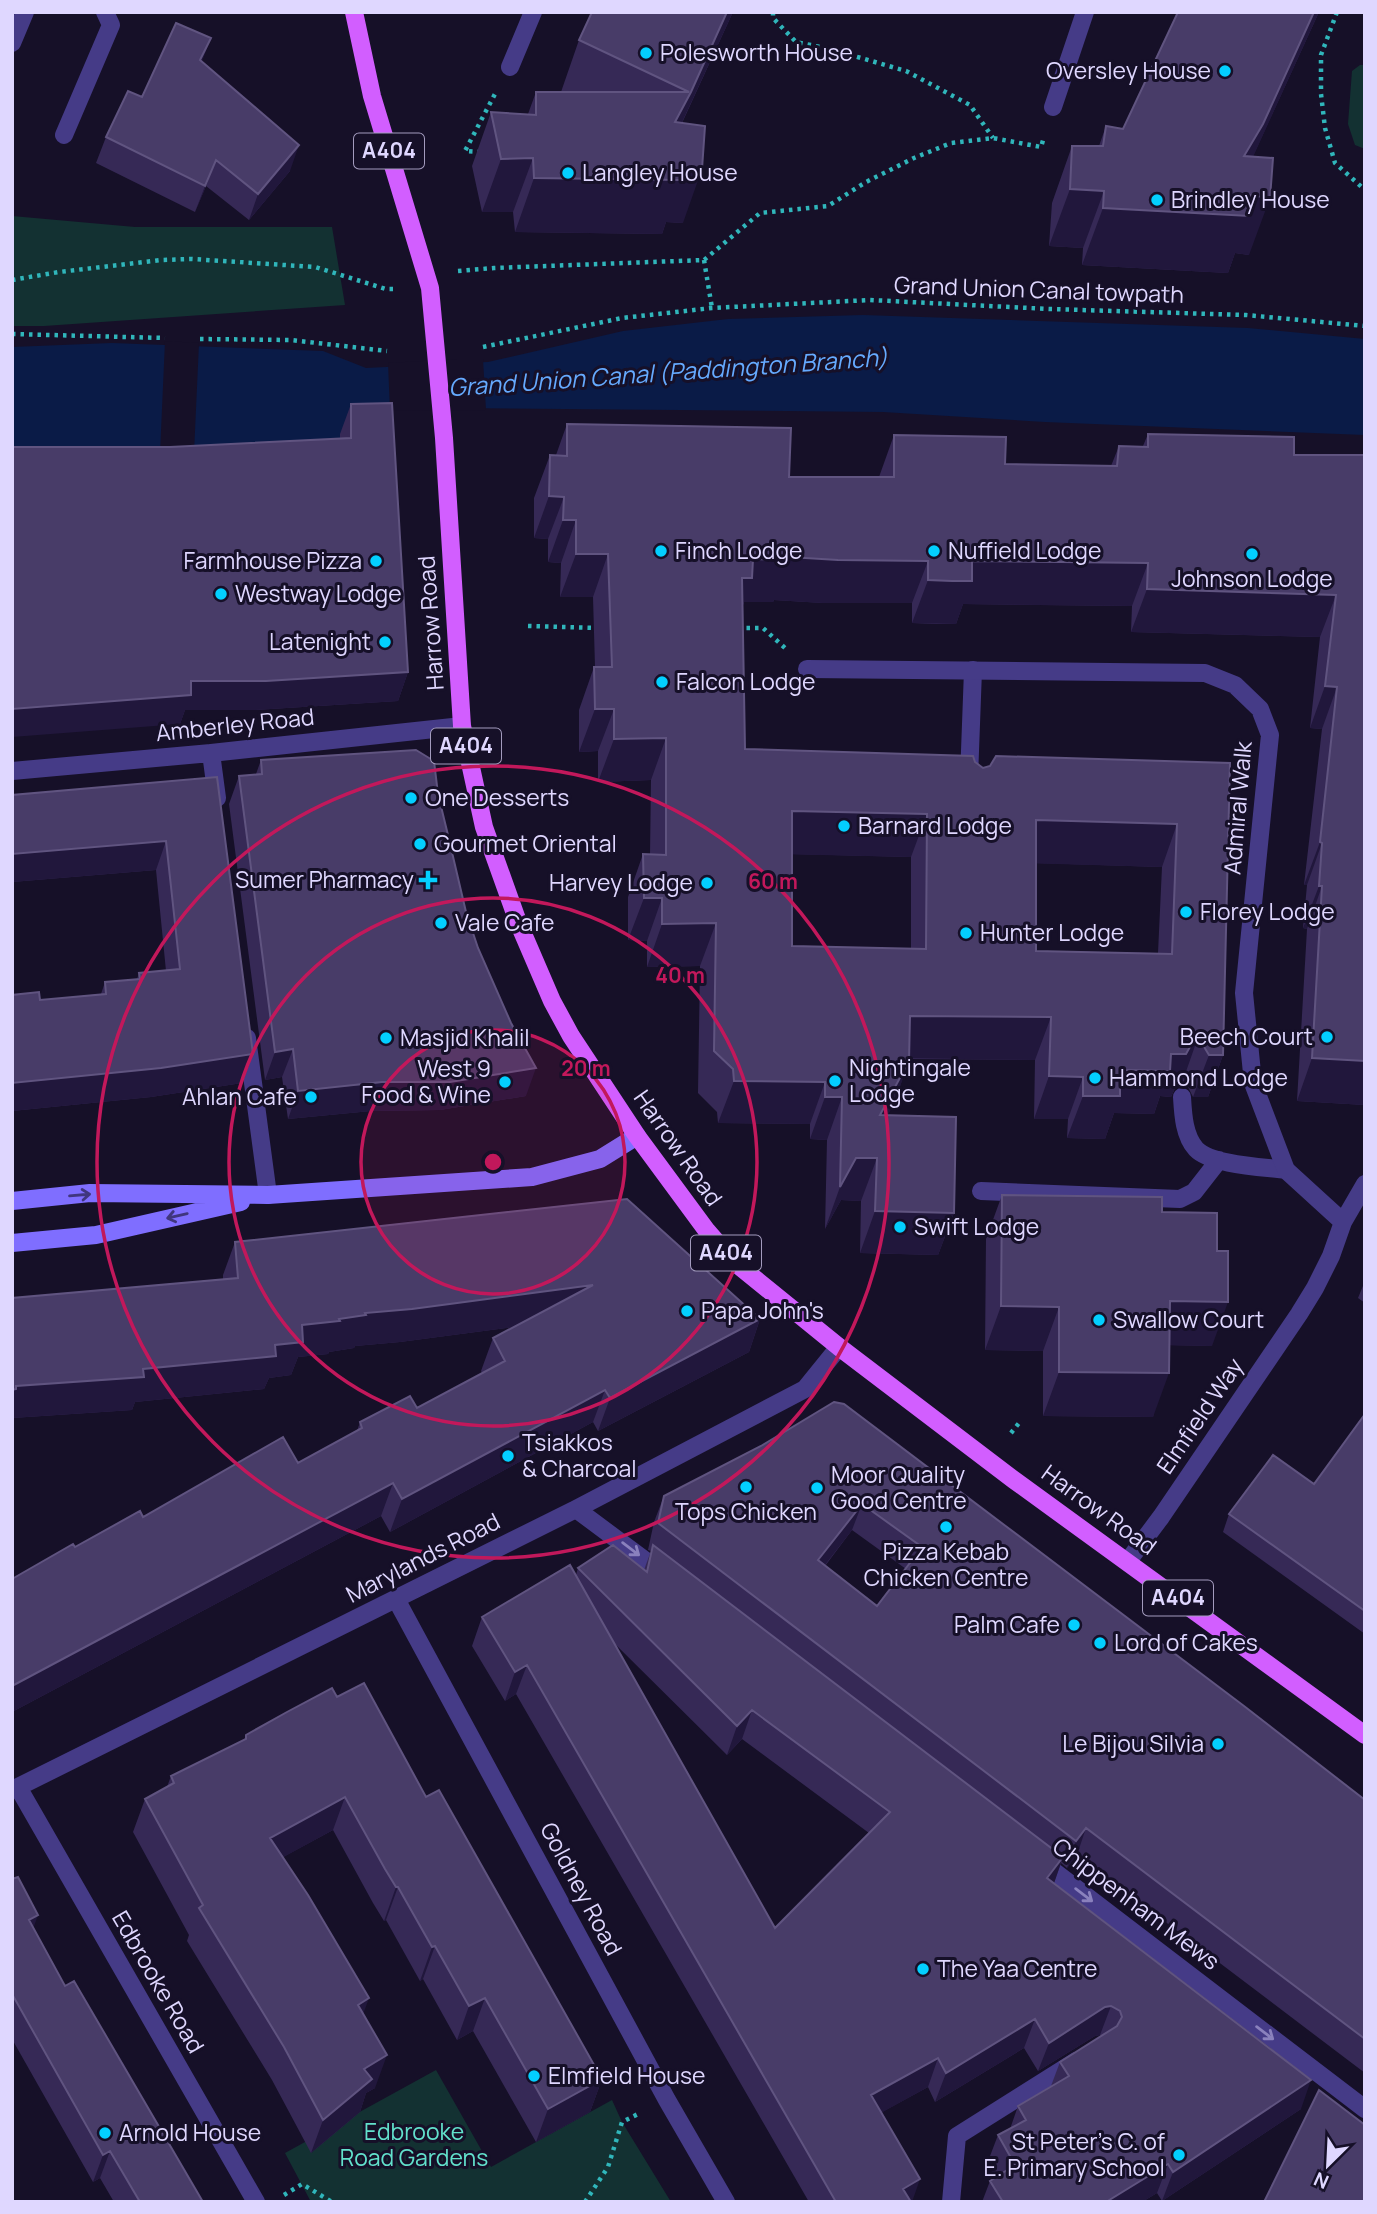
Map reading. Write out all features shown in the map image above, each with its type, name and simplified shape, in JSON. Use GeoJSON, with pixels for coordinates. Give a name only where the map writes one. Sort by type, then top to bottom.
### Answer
{"type":"FeatureCollection","features":[{"type":"Feature","properties":{"kind":"main road","name":"Harrow Road"},"geometry":{"type":"LineString","coordinates":[[354,12],[372,96],[428,281],[435,319],[462,726],[484,827],[518,922],[552,1001],[571,1036],[637,1136],[707,1231],[733,1261],[839,1347],[1014,1479],[1365,1735]]}},
{"type":"Feature","properties":{"kind":"street"},"geometry":{"type":"LineString","coordinates":[[12,43],[25,12]]}},
{"type":"Feature","properties":{"kind":"street"},"geometry":{"type":"LineString","coordinates":[[64,135],[111,25],[105,12]]}},
{"type":"Feature","properties":{"kind":"street"},"geometry":{"type":"LineString","coordinates":[[510,66],[533,12]]}},
{"type":"Feature","properties":{"kind":"street"},"geometry":{"type":"LineString","coordinates":[[1053,107],[1085,12]]}},
{"type":"Feature","properties":{"kind":"street","name":"Admiral Walk"},"geometry":{"type":"LineString","coordinates":[[807,669],[1205,673],[1236,685],[1260,709],[1270,735],[1244,993],[1253,1083],[1286,1170],[1343,1222]]}},
{"type":"Feature","properties":{"kind":"street"},"geometry":{"type":"LineString","coordinates":[[969,799],[973,670]]}},
{"type":"Feature","properties":{"kind":"street","name":"Amberley Road"},"geometry":{"type":"LineString","coordinates":[[12,771],[462,726]]}},
{"type":"Feature","properties":{"kind":"street"},"geometry":{"type":"LineString","coordinates":[[211,753],[220,821]]}},
{"type":"Feature","properties":{"kind":"street"},"geometry":{"type":"LineString","coordinates":[[246,1026],[268,1195]]}},
{"type":"Feature","properties":{"kind":"street"},"geometry":{"type":"LineString","coordinates":[[1182,1097],[1184,1120],[1191,1142],[1202,1154],[1219,1160],[1286,1170]]}},
{"type":"Feature","properties":{"kind":"street"},"geometry":{"type":"LineString","coordinates":[[12,1202],[90,1193],[268,1195],[532,1177],[600,1159],[637,1136]]}},
{"type":"Feature","properties":{"kind":"street"},"geometry":{"type":"LineString","coordinates":[[981,1191],[1180,1199],[1194,1192],[1219,1160]]}},
{"type":"Feature","properties":{"kind":"street","name":"Elmfield Way"},"geometry":{"type":"LineString","coordinates":[[1128,1561],[1299,1314],[1315,1288],[1331,1256],[1343,1222],[1365,1184]]}},
{"type":"Feature","properties":{"kind":"street"},"geometry":{"type":"LineString","coordinates":[[12,1243],[96,1235],[268,1195]]}},
{"type":"Feature","properties":{"kind":"street","name":"Marylands Road"},"geometry":{"type":"LineString","coordinates":[[15,1789],[576,1509],[805,1389],[839,1347]]}},
{"type":"Feature","properties":{"kind":"street"},"geometry":{"type":"LineString","coordinates":[[576,1509],[681,1587]]}},
{"type":"Feature","properties":{"kind":"street","name":"Goldney Road"},"geometry":{"type":"LineString","coordinates":[[397,1599],[667,2100],[726,2202]]}},
{"type":"Feature","properties":{"kind":"street","name":"Edbrooke Road"},"geometry":{"type":"LineString","coordinates":[[15,1789],[256,2202]]}},
{"type":"Feature","properties":{"kind":"street","name":"Chippenham Mews"},"geometry":{"type":"LineString","coordinates":[[1023,1848],[1365,2109]]}},
{"type":"Feature","properties":{"kind":"street"},"geometry":{"type":"LineString","coordinates":[[951,2202],[957,2136],[1089,2053]]}},
{"type":"Feature","properties":{"kind":"path"},"geometry":{"type":"LineString","coordinates":[[773,12],[773,18],[796,42],[905,71],[970,105],[993,138]]}},
{"type":"Feature","properties":{"kind":"path"},"geometry":{"type":"LineString","coordinates":[[1337,12],[1321,55],[1321,94],[1325,128],[1335,163],[1365,190]]}},
{"type":"Feature","properties":{"kind":"path"},"geometry":{"type":"LineString","coordinates":[[491,153],[465,151],[510,66]]}},
{"type":"Feature","properties":{"kind":"path"},"geometry":{"type":"LineString","coordinates":[[12,280],[135,263],[192,259],[315,267],[386,289],[494,268],[704,260],[760,213],[828,206],[866,183],[951,143],[993,138],[1041,147],[1053,107]]}},
{"type":"Feature","properties":{"kind":"path"},"geometry":{"type":"LineString","coordinates":[[704,260],[712,307]]}},
{"type":"Feature","properties":{"kind":"path","name":"Grand Union Canal towpath"},"geometry":{"type":"LineString","coordinates":[[483,347],[622,318],[712,307],[870,300],[1246,315],[1365,326]]}},
{"type":"Feature","properties":{"kind":"path"},"geometry":{"type":"LineString","coordinates":[[12,334],[165,338]]}},
{"type":"Feature","properties":{"kind":"path"},"geometry":{"type":"LineString","coordinates":[[200,339],[291,340],[387,351]]}},
{"type":"Feature","properties":{"kind":"path"},"geometry":{"type":"LineString","coordinates":[[528,626],[601,628]]}},
{"type":"Feature","properties":{"kind":"path"},"geometry":{"type":"LineString","coordinates":[[727,628],[763,628],[807,669]]}},
{"type":"Feature","properties":{"kind":"path"},"geometry":{"type":"LineString","coordinates":[[1012,1433],[1019,1423]]}},
{"type":"Feature","properties":{"kind":"path"},"geometry":{"type":"LineString","coordinates":[[585,2202],[608,2167],[622,2122],[667,2100]]}},
{"type":"Feature","properties":{"kind":"path"},"geometry":{"type":"LineString","coordinates":[[282,2196],[302,2185],[332,2202]]}},
{"type":"Feature","properties":{"kind":"green space"},"geometry":{"type":"Polygon","coordinates":[[[1365,65],[1365,149],[1355,145],[1348,124],[1352,71],[1365,65]]]}},
{"type":"Feature","properties":{"kind":"green space"},"geometry":{"type":"Polygon","coordinates":[[[12,216],[135,227],[332,227],[345,305],[12,326],[12,216]]]}},
{"type":"Feature","properties":{"kind":"green space","name":"Edbrooke Road Gardens"},"geometry":{"type":"Polygon","coordinates":[[[436,2070],[491,2167],[612,2100],[622,2122],[671,2202],[311,2202],[285,2153],[436,2070]]]}},
{"type":"Feature","properties":{"kind":"water","name":"Grand Union Canal (Paddington Branch)"},"geometry":{"type":"Polygon","coordinates":[[[863,315],[1248,328],[1365,339],[1365,435],[1045,422],[883,412],[363,407],[341,468],[12,476],[12,347],[112,343],[323,351],[366,368],[488,362],[623,331],[728,319],[863,315]]]}},
{"type":"Feature","properties":{"kind":"pier"},"geometry":{"type":"Polygon","coordinates":[[[165,341],[199,343],[193,475],[159,476],[165,341]]]}},
{"type":"Feature","properties":{"kind":"pier"},"geometry":{"type":"Polygon","coordinates":[[[483,359],[486,410],[390,411],[388,363],[483,359]]]}},
{"type":"Feature","properties":{"kind":"building"},"geometry":{"type":"Polygon","coordinates":[[[592,12],[727,12],[675,122],[705,126],[702,169],[681,168],[681,180],[534,178],[533,158],[501,159],[491,112],[536,115],[536,92],[689,92],[579,40],[592,12]]]}},
{"type":"Feature","properties":{"kind":"building","name":"Oversley House"},"geometry":{"type":"Polygon","coordinates":[[[1178,12],[1314,12],[1263,124],[1244,156],[1273,158],[1270,198],[1250,195],[1249,216],[1103,208],[1104,191],[1070,189],[1072,146],[1103,146],[1106,126],[1123,129],[1178,12]]]}},
{"type":"Feature","properties":{"kind":"building"},"geometry":{"type":"Polygon","coordinates":[[[176,23],[211,38],[200,60],[299,145],[258,194],[216,160],[205,186],[106,137],[128,91],[142,97],[176,23]]]}},
{"type":"Feature","properties":{"kind":"building"},"geometry":{"type":"Polygon","coordinates":[[[392,403],[408,672],[266,681],[191,681],[191,695],[12,709],[12,447],[170,447],[351,438],[351,404],[392,403]]]}},
{"type":"Feature","properties":{"kind":"building"},"geometry":{"type":"Polygon","coordinates":[[[567,424],[791,428],[789,477],[894,477],[894,435],[1006,437],[1005,464],[1117,466],[1119,446],[1148,447],[1148,434],[1294,437],[1294,455],[1365,455],[1365,1061],[1312,1058],[1322,886],[1319,886],[1320,842],[1337,687],[1325,686],[1336,595],[1147,589],[1148,563],[972,561],[972,581],[952,581],[928,580],[928,561],[789,557],[789,560],[753,559],[752,578],[742,578],[745,749],[973,756],[975,762],[983,768],[990,766],[996,756],[1230,763],[1223,1055],[1209,1055],[1203,1045],[1196,1043],[1191,1045],[1186,1054],[1171,1054],[1170,1071],[1120,1070],[1120,1096],[1083,1096],[1083,1077],[1049,1076],[1051,1017],[910,1016],[909,1061],[880,1115],[956,1117],[954,1213],[875,1211],[877,1158],[856,1158],[840,1187],[842,1097],[825,1097],[825,1082],[734,1081],[733,1069],[714,1051],[716,923],[662,924],[662,898],[644,898],[643,854],[666,855],[666,738],[614,739],[614,709],[595,709],[594,667],[612,667],[608,554],[576,554],[576,520],[563,520],[564,497],[549,496],[550,455],[567,456],[567,424]],[[792,811],[792,946],[926,949],[927,814],[792,811]],[[1036,820],[1036,951],[1172,954],[1177,824],[1036,820]]]}},
{"type":"Feature","properties":{"kind":"building"},"geometry":{"type":"Polygon","coordinates":[[[416,750],[434,761],[438,794],[466,912],[478,948],[511,1023],[536,1068],[450,1082],[382,1082],[298,1091],[293,1049],[275,1052],[239,776],[262,774],[261,760],[416,750]]]}},
{"type":"Feature","properties":{"kind":"building"},"geometry":{"type":"Polygon","coordinates":[[[217,777],[253,1054],[161,1068],[12,1083],[12,995],[39,992],[40,1000],[106,994],[105,982],[140,979],[139,973],[180,969],[166,841],[12,854],[12,795],[217,777]]]}},
{"type":"Feature","properties":{"kind":"building","name":"Swallow Court"},"geometry":{"type":"Polygon","coordinates":[[[1002,1195],[1162,1197],[1162,1212],[1217,1213],[1217,1251],[1228,1251],[1228,1302],[1170,1301],[1169,1373],[1059,1372],[1059,1307],[1001,1306],[1002,1195]]]}},
{"type":"Feature","properties":{"kind":"building"},"geometry":{"type":"Polygon","coordinates":[[[627,1199],[760,1319],[610,1398],[605,1390],[402,1499],[393,1483],[12,1686],[12,1579],[73,1544],[75,1547],[140,1511],[143,1517],[283,1437],[298,1463],[362,1428],[360,1422],[410,1396],[417,1408],[505,1361],[493,1338],[593,1285],[365,1313],[366,1315],[339,1319],[340,1321],[302,1325],[303,1342],[275,1345],[276,1356],[143,1369],[144,1377],[16,1386],[16,1389],[12,1390],[12,1298],[238,1278],[235,1242],[627,1199]]]}},
{"type":"Feature","properties":{"kind":"building"},"geometry":{"type":"Polygon","coordinates":[[[834,1402],[844,1404],[1365,1800],[1365,2039],[1086,1828],[1076,1841],[658,1523],[664,1496],[761,1446],[834,1402]],[[862,1504],[818,1560],[877,1606],[922,1547],[862,1504]]]}},
{"type":"Feature","properties":{"kind":"building"},"geometry":{"type":"Polygon","coordinates":[[[1365,1414],[1365,1611],[1229,1514],[1273,1455],[1314,1484],[1365,1414]]]}},
{"type":"Feature","properties":{"kind":"building"},"geometry":{"type":"Polygon","coordinates":[[[613,1545],[647,1572],[653,1545],[1063,1857],[1047,1878],[1311,2080],[1173,2172],[1168,2164],[1106,2202],[1003,2202],[990,2181],[1015,2165],[998,2135],[1026,2120],[1018,2106],[1069,2076],[1060,2062],[1117,2026],[1122,2017],[1120,2011],[1111,2006],[1105,2007],[1049,2043],[1035,2019],[946,2073],[938,2058],[871,2095],[920,2179],[903,2189],[911,2202],[836,2202],[527,1665],[515,1672],[482,1617],[570,1565],[775,1928],[890,1812],[752,1710],[737,1726],[578,1568],[613,1545]]]}},
{"type":"Feature","properties":{"kind":"building"},"geometry":{"type":"Polygon","coordinates":[[[364,1683],[426,1797],[439,1790],[602,2079],[548,2109],[485,1998],[469,2006],[435,1946],[432,1947],[385,1869],[345,1797],[270,1838],[308,1895],[369,1998],[358,2005],[387,2055],[364,2069],[372,2079],[323,2120],[284,2047],[199,1908],[203,1905],[145,1799],[174,1783],[171,1776],[246,1739],[246,1735],[332,1688],[337,1697],[364,1683]]]}},
{"type":"Feature","properties":{"kind":"building"},"geometry":{"type":"Polygon","coordinates":[[[18,1877],[38,1915],[29,1920],[65,1986],[74,1981],[203,2202],[140,2202],[110,2151],[103,2155],[12,1994],[12,1879],[18,1877]]]}},
{"type":"Feature","properties":{"kind":"building"},"geometry":{"type":"Polygon","coordinates":[[[1319,2090],[1365,2125],[1365,2202],[1264,2202],[1319,2090]]]}},
{"type":"Feature","properties":{"kind":"place","name":"Polesworth House"},"geometry":{"type":"Point","coordinates":[646,53]}},
{"type":"Feature","properties":{"kind":"place","name":"Oversley House"},"geometry":{"type":"Point","coordinates":[1225,71]}},
{"type":"Feature","properties":{"kind":"place","name":"Langley House"},"geometry":{"type":"Point","coordinates":[568,173]}},
{"type":"Feature","properties":{"kind":"place","name":"Brindley House"},"geometry":{"type":"Point","coordinates":[1157,200]}},
{"type":"Feature","properties":{"kind":"place","name":"Finch Lodge"},"geometry":{"type":"Point","coordinates":[661,551]}},
{"type":"Feature","properties":{"kind":"place","name":"Nuffield Lodge"},"geometry":{"type":"Point","coordinates":[934,551]}},
{"type":"Feature","properties":{"kind":"place","name":"Johnson Lodge"},"geometry":{"type":"Point","coordinates":[1252,554]}},
{"type":"Feature","properties":{"kind":"place","name":"Farmhouse Pizza"},"geometry":{"type":"Point","coordinates":[376,561]}},
{"type":"Feature","properties":{"kind":"place","name":"Westway Lodge"},"geometry":{"type":"Point","coordinates":[221,594]}},
{"type":"Feature","properties":{"kind":"place","name":"Latenight"},"geometry":{"type":"Point","coordinates":[385,642]}},
{"type":"Feature","properties":{"kind":"place","name":"Falcon Lodge"},"geometry":{"type":"Point","coordinates":[662,682]}},
{"type":"Feature","properties":{"kind":"place","name":"One Desserts"},"geometry":{"type":"Point","coordinates":[411,798]}},
{"type":"Feature","properties":{"kind":"place","name":"Barnard Lodge"},"geometry":{"type":"Point","coordinates":[844,826]}},
{"type":"Feature","properties":{"kind":"place","name":"Gourmet Oriental"},"geometry":{"type":"Point","coordinates":[420,844]}},
{"type":"Feature","properties":{"kind":"place","name":"Sumer Pharmacy"},"geometry":{"type":"Point","coordinates":[428,880]}},
{"type":"Feature","properties":{"kind":"place","name":"Harvey Lodge"},"geometry":{"type":"Point","coordinates":[707,883]}},
{"type":"Feature","properties":{"kind":"place","name":"Florey Lodge"},"geometry":{"type":"Point","coordinates":[1186,912]}},
{"type":"Feature","properties":{"kind":"place","name":"Vale Cafe"},"geometry":{"type":"Point","coordinates":[441,923]}},
{"type":"Feature","properties":{"kind":"place","name":"Hunter Lodge"},"geometry":{"type":"Point","coordinates":[966,933]}},
{"type":"Feature","properties":{"kind":"place","name":"Beech Court"},"geometry":{"type":"Point","coordinates":[1327,1037]}},
{"type":"Feature","properties":{"kind":"place","name":"Masjid Khalil"},"geometry":{"type":"Point","coordinates":[386,1038]}},
{"type":"Feature","properties":{"kind":"place","name":"Hammond Lodge"},"geometry":{"type":"Point","coordinates":[1095,1078]}},
{"type":"Feature","properties":{"kind":"place","name":"Nightingale Lodge"},"geometry":{"type":"Point","coordinates":[835,1081]}},
{"type":"Feature","properties":{"kind":"place","name":"West 9 Food & Wine"},"geometry":{"type":"Point","coordinates":[505,1082]}},
{"type":"Feature","properties":{"kind":"place","name":"Ahlan Cafe"},"geometry":{"type":"Point","coordinates":[311,1097]}},
{"type":"Feature","properties":{"kind":"place","name":"Swift Lodge"},"geometry":{"type":"Point","coordinates":[900,1227]}},
{"type":"Feature","properties":{"kind":"place","name":"Papa John's"},"geometry":{"type":"Point","coordinates":[687,1311]}},
{"type":"Feature","properties":{"kind":"place","name":"Swallow Court"},"geometry":{"type":"Point","coordinates":[1099,1320]}},
{"type":"Feature","properties":{"kind":"place","name":"Tsiakkos & Charcoal"},"geometry":{"type":"Point","coordinates":[508,1456]}},
{"type":"Feature","properties":{"kind":"place","name":"Tops Chicken"},"geometry":{"type":"Point","coordinates":[746,1487]}},
{"type":"Feature","properties":{"kind":"place","name":"Moor Quality Good Centre"},"geometry":{"type":"Point","coordinates":[817,1488]}},
{"type":"Feature","properties":{"kind":"place","name":"Pizza Kebab Chicken Centre"},"geometry":{"type":"Point","coordinates":[946,1527]}},
{"type":"Feature","properties":{"kind":"place","name":"Palm Cafe"},"geometry":{"type":"Point","coordinates":[1074,1625]}},
{"type":"Feature","properties":{"kind":"place","name":"Lord of Cakes"},"geometry":{"type":"Point","coordinates":[1100,1643]}},
{"type":"Feature","properties":{"kind":"place","name":"Le Bijou Silvia"},"geometry":{"type":"Point","coordinates":[1218,1744]}},
{"type":"Feature","properties":{"kind":"place","name":"The Yaa Centre"},"geometry":{"type":"Point","coordinates":[923,1969]}},
{"type":"Feature","properties":{"kind":"place","name":"Elmfield House"},"geometry":{"type":"Point","coordinates":[534,2076]}},
{"type":"Feature","properties":{"kind":"place","name":"Arnold House"},"geometry":{"type":"Point","coordinates":[105,2133]}},
{"type":"Feature","properties":{"kind":"place","name":"St Peter's C. of E. Primary School"},"geometry":{"type":"Point","coordinates":[1179,2155]}}]}
